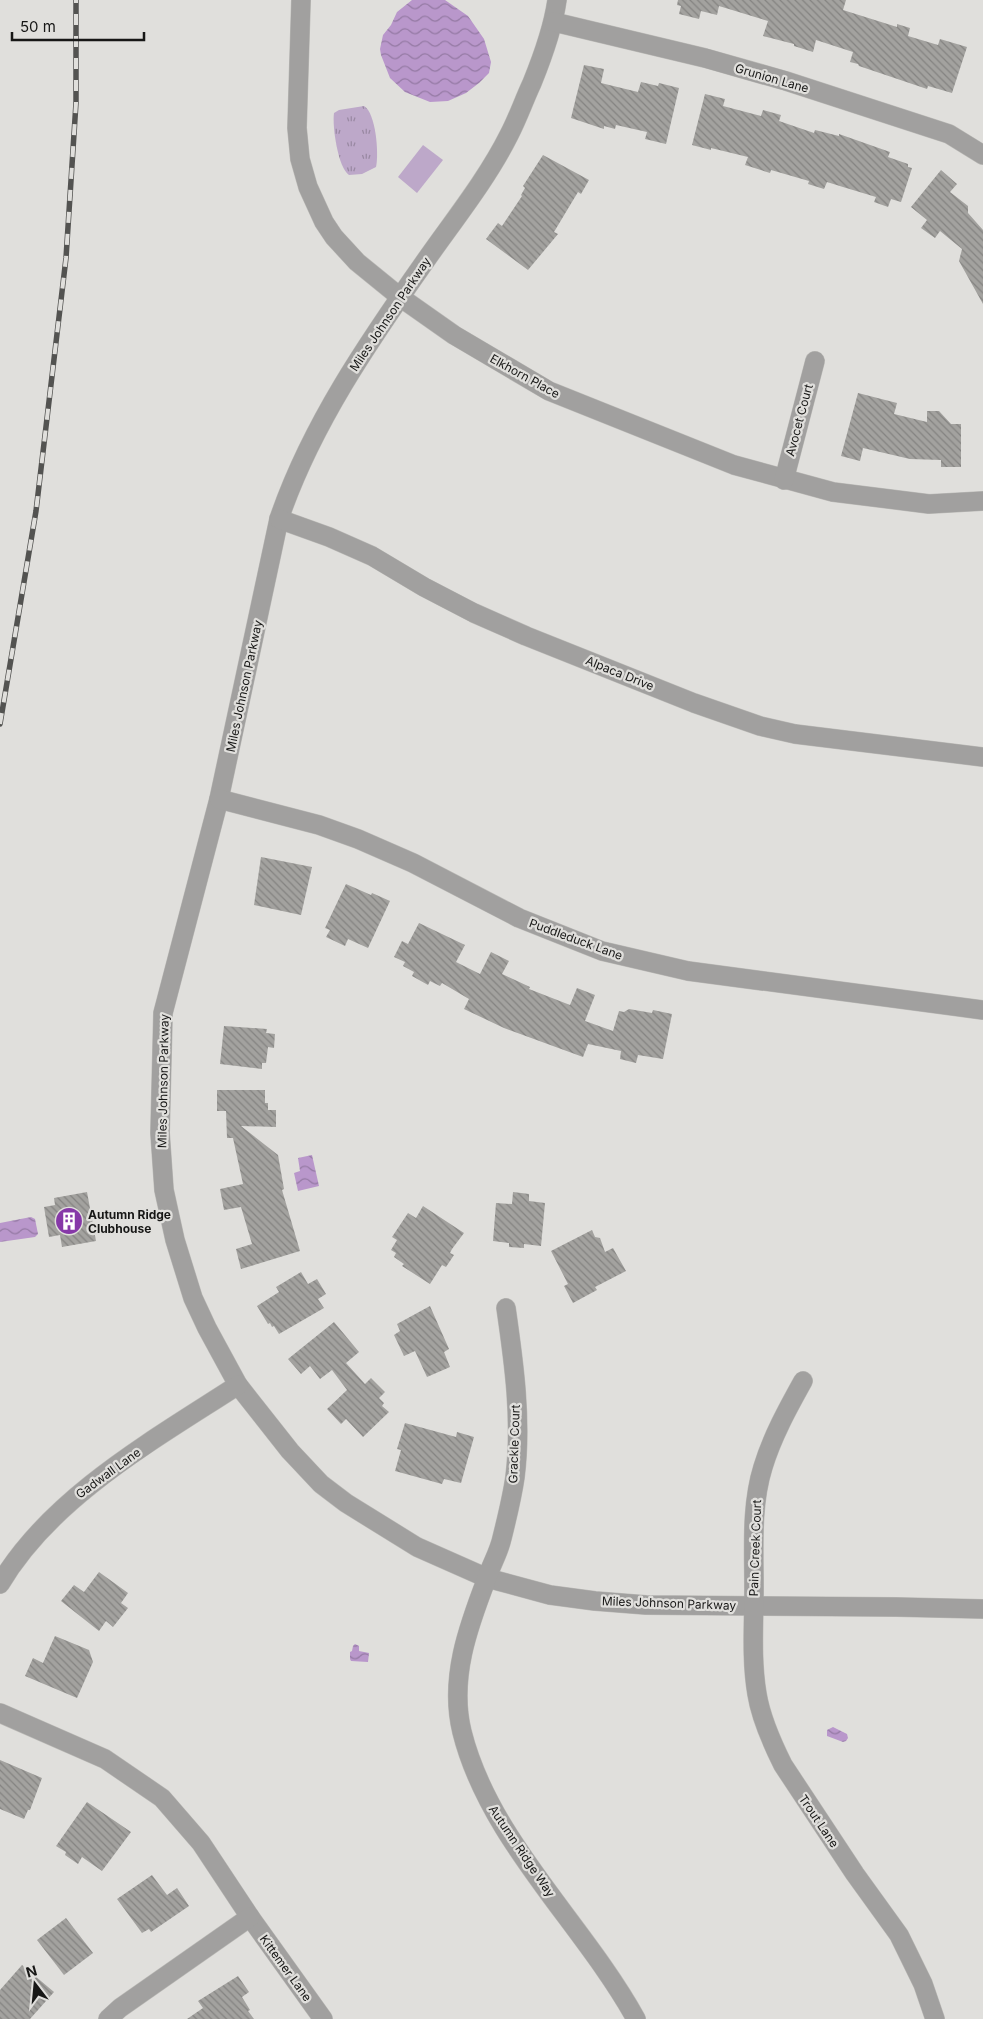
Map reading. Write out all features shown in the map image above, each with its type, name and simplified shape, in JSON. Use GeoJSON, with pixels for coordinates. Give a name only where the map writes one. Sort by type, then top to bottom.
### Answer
{"type":"FeatureCollection","features":[{"type":"Feature","properties":{"kind":"street","name":"Elkhorn Place"},"geometry":{"type":"LineString","coordinates":[[301,0],[297,128],[300,159],[308,187],[324,222],[334,237],[357,262],[400,297],[454,335],[549,391],[734,465],[833,492],[929,504],[983,501]]}},
{"type":"Feature","properties":{"kind":"street","name":"Miles Johnson Parkway"},"geometry":{"type":"LineString","coordinates":[[557,0],[554,22],[539,65],[509,135],[483,177],[353,369],[311,443],[292,482],[279,519],[219,799],[163,1013],[160,1133],[164,1190],[182,1267],[193,1298],[207,1328],[238,1385],[290,1452],[321,1484],[346,1503],[417,1547],[487,1578],[550,1595],[646,1605],[983,1609]]}},
{"type":"Feature","properties":{"kind":"street","name":"Grunion Lane"},"geometry":{"type":"LineString","coordinates":[[554,22],[705,58],[786,81],[949,134],[983,155]]}},
{"type":"Feature","properties":{"kind":"street","name":"Avocet Court"},"geometry":{"type":"LineString","coordinates":[[784,480],[815,361]]}},
{"type":"Feature","properties":{"kind":"street","name":"Alpaca Drive"},"geometry":{"type":"LineString","coordinates":[[279,519],[329,537],[372,556],[424,587],[474,613],[517,632],[694,703],[760,726],[795,734],[983,757]]}},
{"type":"Feature","properties":{"kind":"street","name":"Puddleduck Lane"},"geometry":{"type":"LineString","coordinates":[[219,799],[319,825],[358,839],[413,863],[519,918],[602,951],[688,971],[983,1010]]}},
{"type":"Feature","properties":{"kind":"street","name":"Grackle Court"},"geometry":{"type":"LineString","coordinates":[[487,1578],[502,1541],[515,1478],[518,1420],[506,1308]]}},
{"type":"Feature","properties":{"kind":"street","name":"Pain Creek Court"},"geometry":{"type":"LineString","coordinates":[[753,1606],[756,1502],[763,1467],[783,1418],[803,1381]]}},
{"type":"Feature","properties":{"kind":"street","name":"Gadwall Lane"},"geometry":{"type":"LineString","coordinates":[[0,1584],[11,1565],[36,1533],[77,1495],[159,1436],[238,1385]]}},
{"type":"Feature","properties":{"kind":"street","name":"Autumn Ridge Way"},"geometry":{"type":"LineString","coordinates":[[487,1578],[461,1654],[458,1680],[462,1730],[477,1780],[499,1820],[613,1982],[636,2019]]}},
{"type":"Feature","properties":{"kind":"street","name":"Trout Lane"},"geometry":{"type":"LineString","coordinates":[[753,1606],[753,1646],[757,1694],[774,1747],[811,1809],[899,1934],[923,1984],[935,2019]]}},
{"type":"Feature","properties":{"kind":"street","name":"Kittemer Lane"},"geometry":{"type":"LineString","coordinates":[[0,1713],[105,1760],[162,1798],[201,1843],[250,1917],[323,2019]]}},
{"type":"Feature","properties":{"kind":"street"},"geometry":{"type":"LineString","coordinates":[[108,2019],[120,2008],[250,1917]]}},
{"type":"Feature","properties":{"kind":"green space"},"geometry":{"type":"Polygon","coordinates":[[[364,106],[368,110],[374,125],[377,144],[376,167],[362,174],[349,175],[345,171],[339,156],[335,136],[334,113],[339,110],[364,106]]]}},
{"type":"Feature","properties":{"kind":"green space"},"geometry":{"type":"Polygon","coordinates":[[[423,145],[443,160],[417,193],[398,177],[423,145]]]}},
{"type":"Feature","properties":{"kind":"water"},"geometry":{"type":"Polygon","coordinates":[[[412,0],[445,0],[468,16],[484,39],[491,62],[489,73],[466,93],[448,101],[430,102],[405,92],[390,78],[380,49],[383,35],[391,25],[397,12],[412,0]]]}},
{"type":"Feature","properties":{"kind":"water"},"geometry":{"type":"Polygon","coordinates":[[[312,1155],[319,1186],[298,1191],[294,1173],[300,1171],[298,1158],[312,1155]]]}},
{"type":"Feature","properties":{"kind":"water"},"geometry":{"type":"Polygon","coordinates":[[[31,1217],[35,1219],[38,1234],[35,1237],[0,1242],[0,1223],[31,1217]]]}},
{"type":"Feature","properties":{"kind":"water"},"geometry":{"type":"Polygon","coordinates":[[[355,1644],[359,1646],[359,1651],[369,1653],[368,1662],[351,1661],[350,1652],[355,1644]]]}},
{"type":"Feature","properties":{"kind":"water"},"geometry":{"type":"Polygon","coordinates":[[[833,1727],[847,1734],[848,1738],[846,1741],[843,1742],[827,1736],[827,1730],[833,1727]]]}},
{"type":"Feature","properties":{"kind":"building"},"geometry":{"type":"Polygon","coordinates":[[[678,0],[846,0],[843,10],[897,27],[897,24],[910,28],[908,36],[938,45],[940,39],[967,47],[952,93],[928,86],[927,89],[859,66],[850,62],[853,52],[816,40],[813,52],[794,46],[794,44],[763,36],[768,21],[719,6],[717,15],[701,11],[699,19],[679,14],[681,6],[677,5],[678,0]]]}},
{"type":"Feature","properties":{"kind":"building"},"geometry":{"type":"Polygon","coordinates":[[[584,65],[604,69],[601,83],[638,92],[641,82],[658,86],[659,83],[679,88],[666,144],[645,139],[647,132],[616,125],[615,129],[604,126],[604,129],[571,118],[584,65]]]}},
{"type":"Feature","properties":{"kind":"building"},"geometry":{"type":"Polygon","coordinates":[[[705,94],[725,99],[723,106],[761,116],[763,110],[781,115],[779,121],[814,133],[815,130],[839,136],[839,134],[890,152],[888,157],[908,164],[908,167],[912,168],[901,202],[891,199],[888,207],[874,202],[876,197],[827,182],[824,189],[808,184],[809,181],[771,170],[770,173],[745,165],[748,157],[692,145],[705,94]]]}},
{"type":"Feature","properties":{"kind":"building"},"geometry":{"type":"Polygon","coordinates":[[[543,155],[589,180],[581,194],[578,192],[554,232],[558,234],[528,270],[486,239],[498,223],[502,226],[522,196],[525,188],[523,186],[543,155]]]}},
{"type":"Feature","properties":{"kind":"building"},"geometry":{"type":"Polygon","coordinates":[[[941,170],[957,184],[950,192],[968,206],[968,213],[983,230],[983,304],[959,261],[962,249],[940,231],[935,238],[921,228],[927,220],[911,207],[941,170]]]}},
{"type":"Feature","properties":{"kind":"building"},"geometry":{"type":"Polygon","coordinates":[[[858,393],[897,403],[894,414],[927,422],[927,411],[939,411],[951,424],[961,424],[961,467],[941,467],[941,460],[910,459],[863,448],[860,461],[841,456],[858,393]]]}},
{"type":"Feature","properties":{"kind":"building"},"geometry":{"type":"Polygon","coordinates":[[[261,857],[312,867],[301,915],[254,905],[261,857]]]}},
{"type":"Feature","properties":{"kind":"building"},"geometry":{"type":"Polygon","coordinates":[[[346,884],[390,901],[368,948],[348,939],[345,946],[326,937],[330,930],[325,928],[346,884]]]}},
{"type":"Feature","properties":{"kind":"building"},"geometry":{"type":"Polygon","coordinates":[[[419,923],[465,945],[456,962],[480,974],[491,952],[509,961],[502,974],[530,987],[529,989],[570,1005],[577,988],[595,995],[585,1021],[613,1031],[619,1011],[624,1012],[629,1009],[652,1013],[653,1010],[672,1014],[663,1059],[638,1055],[636,1063],[620,1059],[621,1051],[588,1044],[583,1057],[504,1028],[464,1009],[469,999],[442,983],[440,986],[430,981],[428,985],[412,976],[414,972],[403,966],[405,962],[394,957],[402,941],[408,944],[419,923]]]}},
{"type":"Feature","properties":{"kind":"building"},"geometry":{"type":"Polygon","coordinates":[[[224,1026],[267,1029],[266,1033],[275,1034],[274,1048],[268,1047],[266,1063],[262,1063],[262,1069],[220,1064],[224,1026]]]}},
{"type":"Feature","properties":{"kind":"building"},"geometry":{"type":"Polygon","coordinates":[[[217,1090],[265,1090],[265,1103],[268,1103],[268,1110],[276,1110],[276,1127],[241,1126],[278,1155],[284,1189],[282,1190],[300,1251],[241,1269],[236,1249],[252,1244],[241,1207],[224,1210],[220,1189],[243,1184],[233,1138],[227,1138],[226,1111],[217,1111],[217,1090]]]}},
{"type":"Feature","properties":{"kind":"building","name":"Autumn Ridge Clubhouse"},"geometry":{"type":"Polygon","coordinates":[[[87,1192],[96,1241],[62,1247],[60,1235],[49,1237],[44,1207],[55,1205],[54,1198],[87,1192]]]}},
{"type":"Feature","properties":{"kind":"building"},"geometry":{"type":"Polygon","coordinates":[[[513,1192],[529,1194],[529,1201],[545,1203],[541,1246],[524,1244],[524,1248],[509,1247],[509,1243],[493,1241],[496,1203],[512,1204],[513,1192]]]}},
{"type":"Feature","properties":{"kind":"building"},"geometry":{"type":"Polygon","coordinates":[[[423,1206],[464,1233],[452,1249],[450,1253],[454,1255],[446,1267],[442,1265],[430,1284],[402,1266],[404,1264],[394,1257],[396,1253],[391,1250],[397,1240],[392,1237],[408,1213],[416,1218],[423,1206]]]}},
{"type":"Feature","properties":{"kind":"building"},"geometry":{"type":"Polygon","coordinates":[[[592,1230],[595,1237],[600,1238],[605,1252],[613,1248],[626,1271],[595,1287],[597,1290],[573,1303],[564,1286],[568,1284],[551,1251],[592,1230]]]}},
{"type":"Feature","properties":{"kind":"building"},"geometry":{"type":"Polygon","coordinates":[[[301,1272],[308,1284],[317,1279],[326,1294],[318,1299],[324,1308],[279,1334],[274,1326],[272,1327],[270,1323],[268,1324],[257,1306],[279,1292],[276,1287],[301,1272]]]}},
{"type":"Feature","properties":{"kind":"building"},"geometry":{"type":"Polygon","coordinates":[[[430,1306],[449,1349],[444,1352],[450,1367],[427,1377],[415,1351],[404,1356],[394,1335],[400,1331],[397,1324],[430,1306]]]}},
{"type":"Feature","properties":{"kind":"building"},"geometry":{"type":"Polygon","coordinates":[[[334,1322],[359,1352],[346,1363],[365,1384],[371,1378],[385,1392],[379,1398],[384,1403],[382,1406],[389,1412],[363,1437],[346,1419],[341,1424],[327,1409],[347,1390],[332,1370],[320,1379],[310,1366],[301,1374],[288,1359],[334,1322]]]}},
{"type":"Feature","properties":{"kind":"building"},"geometry":{"type":"Polygon","coordinates":[[[405,1423],[456,1437],[457,1432],[474,1437],[461,1483],[444,1479],[442,1484],[395,1471],[401,1450],[397,1449],[405,1423]]]}},
{"type":"Feature","properties":{"kind":"building"},"geometry":{"type":"Polygon","coordinates":[[[99,1572],[128,1593],[121,1603],[128,1608],[113,1627],[106,1621],[99,1631],[61,1601],[74,1585],[84,1592],[99,1572]]]}},
{"type":"Feature","properties":{"kind":"building"},"geometry":{"type":"Polygon","coordinates":[[[55,1636],[89,1650],[93,1662],[77,1698],[25,1676],[33,1658],[43,1663],[55,1636]]]}},
{"type":"Feature","properties":{"kind":"building"},"geometry":{"type":"Polygon","coordinates":[[[0,1760],[42,1778],[30,1810],[28,1810],[24,1819],[0,1809],[0,1760]]]}},
{"type":"Feature","properties":{"kind":"building"},"geometry":{"type":"Polygon","coordinates":[[[87,1802],[131,1832],[102,1871],[82,1857],[78,1864],[65,1855],[66,1852],[56,1846],[87,1802]]]}},
{"type":"Feature","properties":{"kind":"building"},"geometry":{"type":"Polygon","coordinates":[[[152,1875],[167,1895],[177,1888],[189,1906],[151,1932],[149,1929],[142,1933],[117,1899],[152,1875]]]}},
{"type":"Feature","properties":{"kind":"building"},"geometry":{"type":"Polygon","coordinates":[[[66,1918],[93,1953],[64,1975],[37,1940],[66,1918]]]}},
{"type":"Feature","properties":{"kind":"building"},"geometry":{"type":"Polygon","coordinates":[[[22,1965],[54,1992],[30,2019],[0,2019],[0,1990],[22,1965]]]}},
{"type":"Feature","properties":{"kind":"building"},"geometry":{"type":"Polygon","coordinates":[[[238,1976],[249,1992],[242,1997],[254,2019],[187,2019],[203,2008],[198,2001],[238,1976]]]}},
{"type":"Feature","properties":{"kind":"railway"},"geometry":{"type":"LineString","coordinates":[[0,724],[36,511],[66,258],[76,103],[76,0]]}},
{"type":"Feature","properties":{"kind":"place","name":"Autumn Ridge Clubhouse"},"geometry":{"type":"Point","coordinates":[69,1221]}}]}
